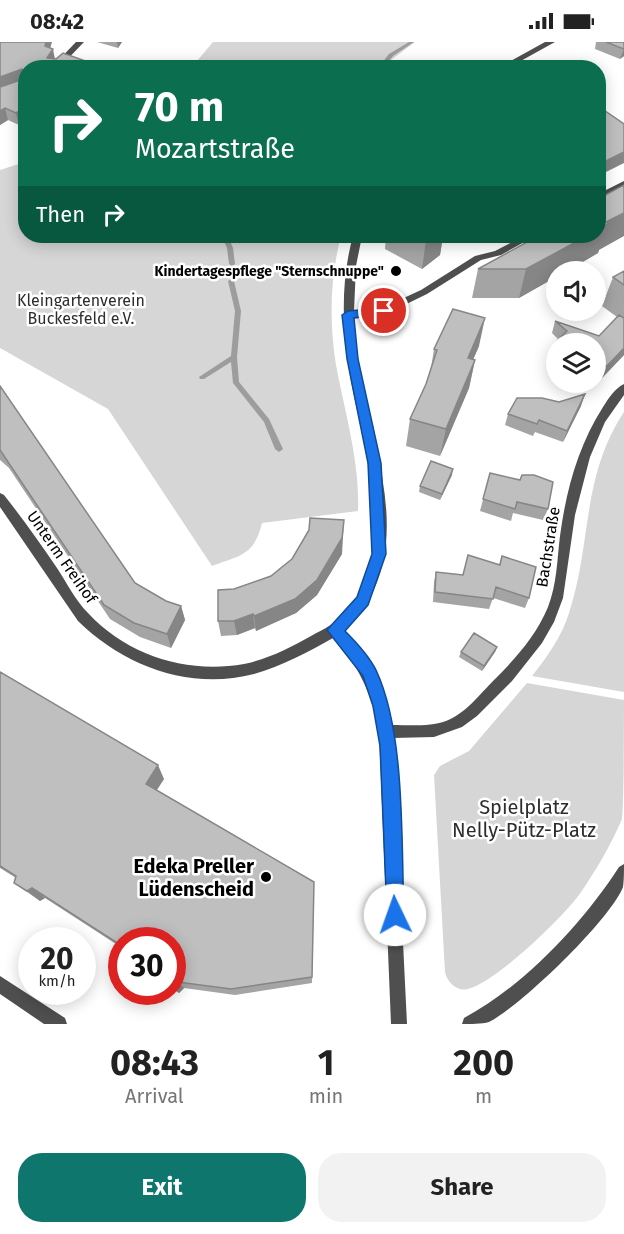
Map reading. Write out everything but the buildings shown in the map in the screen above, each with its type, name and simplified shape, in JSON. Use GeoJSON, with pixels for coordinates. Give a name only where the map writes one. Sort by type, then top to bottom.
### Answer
{"type":"FeatureCollection","features":[{"type":"Feature","properties":{"kind":"street"},"geometry":{"type":"LineString","coordinates":[[62,60],[80,42]]}},
{"type":"Feature","properties":{"kind":"street"},"geometry":{"type":"LineString","coordinates":[[516,60],[551,42]]}},
{"type":"Feature","properties":{"kind":"street"},"geometry":{"type":"LineString","coordinates":[[606,194],[624,184]]}},
{"type":"Feature","properties":{"kind":"street","name":"Unterm Freihof"},"geometry":{"type":"LineString","coordinates":[[0,498],[82,616],[102,636],[154,663],[196,672],[242,671],[289,655],[347,621],[363,601],[379,554],[374,463],[352,359],[348,315],[349,278],[356,243]]}},
{"type":"Feature","properties":{"kind":"street"},"geometry":{"type":"LineString","coordinates":[[348,315],[384,311],[424,292],[478,258],[498,253],[517,243]]}},
{"type":"Feature","properties":{"kind":"street","name":"Bachstraße"},"geometry":{"type":"LineString","coordinates":[[386,732],[442,729],[455,724],[477,706],[531,651],[546,625],[560,588],[574,489],[583,456],[592,436],[624,388]]}},
{"type":"Feature","properties":{"kind":"street"},"geometry":{"type":"LineString","coordinates":[[334,630],[349,644],[369,673],[381,706],[386,732],[399,1024]]}},
{"type":"Feature","properties":{"kind":"street"},"geometry":{"type":"LineString","coordinates":[[470,1024],[496,1009],[578,936],[605,904],[624,872]]}},
{"type":"Feature","properties":{"kind":"street"},"geometry":{"type":"LineString","coordinates":[[0,984],[58,1024]]}},
{"type":"Feature","properties":{"kind":"green space"},"geometry":{"type":"Polygon","coordinates":[[[213,42],[415,42],[391,60],[198,60],[213,42]]]}},
{"type":"Feature","properties":{"kind":"green space","name":"Kleingartenverein Buckesfeld e.V."},"geometry":{"type":"Polygon","coordinates":[[[18,164],[18,243],[339,243],[333,283],[332,332],[357,474],[358,511],[262,523],[259,534],[250,548],[238,556],[212,566],[108,409],[0,348],[0,170],[18,164]]]}},
{"type":"Feature","properties":{"kind":"green space"},"geometry":{"type":"Polygon","coordinates":[[[624,412],[624,692],[532,676],[554,646],[569,613],[600,461],[610,436],[624,412]]]}},
{"type":"Feature","properties":{"kind":"green space","name":"Spielplatz Nelly-Pütz-Platz"},"geometry":{"type":"Polygon","coordinates":[[[527,683],[624,700],[622,819],[591,877],[558,919],[511,963],[480,984],[464,990],[450,983],[445,972],[434,775],[440,766],[469,751],[527,683]]]}},
{"type":"Feature","properties":{"kind":"waterway"},"geometry":{"type":"LineString","coordinates":[[387,60],[412,42]]}},
{"type":"Feature","properties":{"kind":"waterway"},"geometry":{"type":"LineString","coordinates":[[228,243],[232,264]]}},
{"type":"Feature","properties":{"kind":"waterway"},"geometry":{"type":"LineString","coordinates":[[231,281],[238,311],[234,357]]}},
{"type":"Feature","properties":{"kind":"waterway"},"geometry":{"type":"LineString","coordinates":[[202,377],[234,357]]}},
{"type":"Feature","properties":{"kind":"waterway"},"geometry":{"type":"LineString","coordinates":[[234,357],[236,383],[267,421],[279,449]]}},
{"type":"Feature","properties":{"kind":"place","name":"Kindertagespflege \"Sternschnuppe\""},"geometry":{"type":"Point","coordinates":[396,271]}},
{"type":"Feature","properties":{"kind":"place","name":"Edeka Preller Lüdenscheid"},"geometry":{"type":"Point","coordinates":[266,877]}},
{"type":"Feature","properties":{"kind":"route"},"geometry":{"type":"LineString","coordinates":[[384,311],[370,315],[348,315],[352,359],[374,463],[379,513],[379,554],[363,601],[347,621],[334,630],[361,659],[375,686],[381,706],[388,746],[395,915]]}}]}
